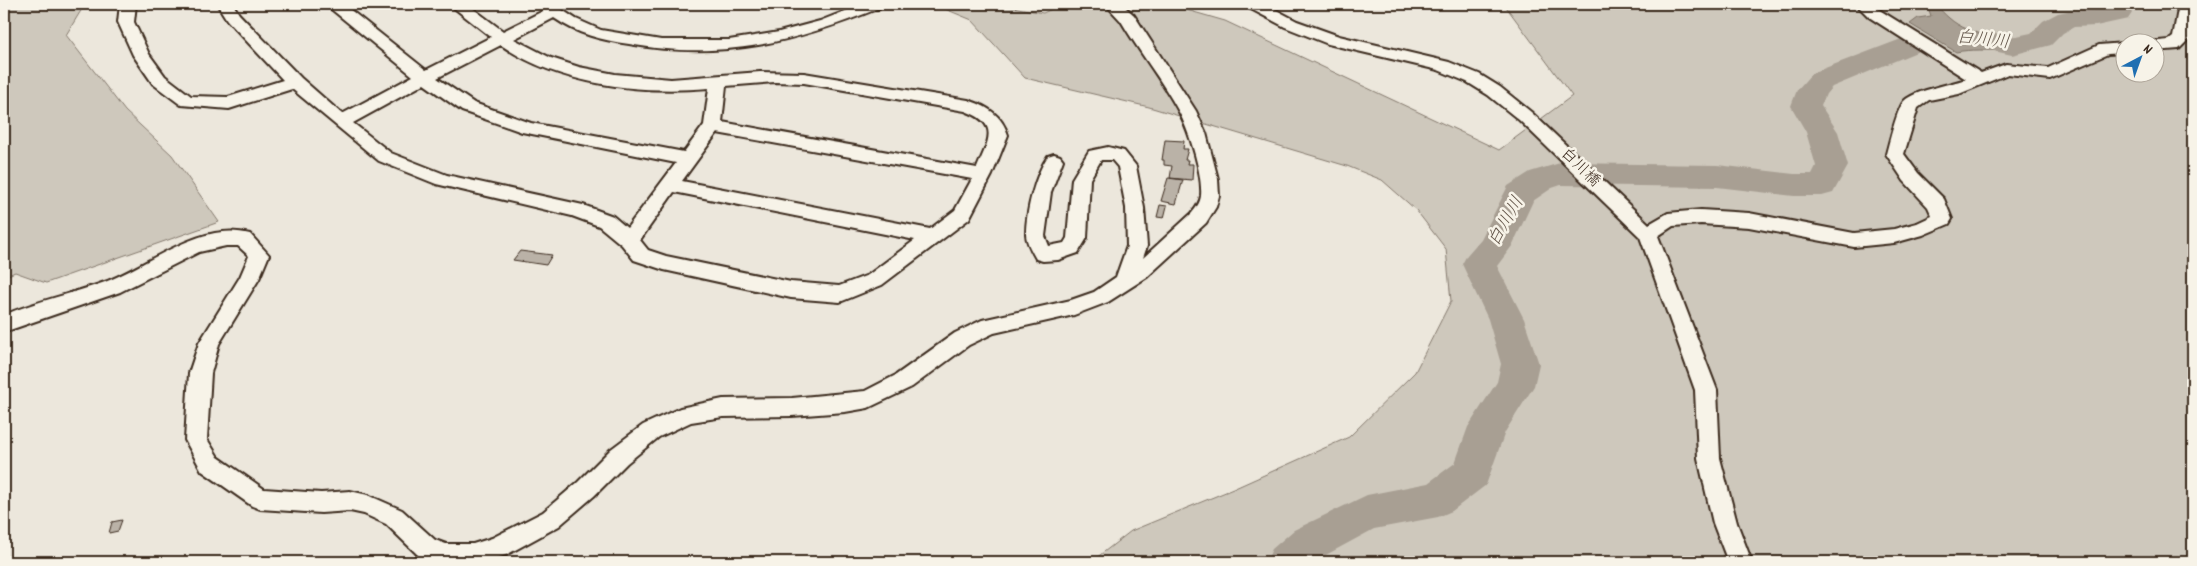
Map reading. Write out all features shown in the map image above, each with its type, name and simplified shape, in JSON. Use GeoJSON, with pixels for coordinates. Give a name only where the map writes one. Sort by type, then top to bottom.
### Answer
{"type":"FeatureCollection","features":[{"type":"Feature","properties":{"kind":"street"},"geometry":{"type":"LineString","coordinates":[[128,4],[126,22],[141,55],[159,80],[187,101],[229,103],[295,82]]}},
{"type":"Feature","properties":{"kind":"street"},"geometry":{"type":"LineString","coordinates":[[225,4],[233,17],[295,82],[385,157],[442,180],[576,210],[606,221],[629,240],[641,255],[664,263],[791,290],[840,294],[875,280],[962,214],[983,175],[999,134],[996,124],[974,108],[797,77],[762,77],[685,84],[653,83],[594,76],[545,62],[502,38],[457,4]]}},
{"type":"Feature","properties":{"kind":"street"},"geometry":{"type":"LineString","coordinates":[[333,4],[425,77],[468,107],[528,128],[688,159]]}},
{"type":"Feature","properties":{"kind":"street"},"geometry":{"type":"LineString","coordinates":[[341,122],[502,38],[548,8],[570,22],[596,34],[661,45],[729,45],[780,37],[826,24],[876,4]]}},
{"type":"Feature","properties":{"kind":"street"},"geometry":{"type":"LineString","coordinates":[[4,324],[115,286],[193,247],[228,237],[244,239],[259,255],[249,279],[209,343],[200,373],[196,440],[210,464],[260,499],[321,504],[350,501],[394,516],[427,548],[446,555],[473,555],[498,547],[551,519],[586,489],[619,456],[651,431],[688,414],[723,408],[792,407],[845,403],[868,399],[904,381],[962,338],[988,326],[1074,307],[1101,297],[1140,272],[1199,218],[1207,207],[1210,196],[1209,179],[1203,153],[1187,111],[1142,43],[1128,18],[1117,8],[1117,4]]}},
{"type":"Feature","properties":{"kind":"street","name":"白川橋"},"geometry":{"type":"LineString","coordinates":[[1253,4],[1291,24],[1334,40],[1443,66],[1473,78],[1494,91],[1526,116],[1641,227]]}},
{"type":"Feature","properties":{"kind":"street"},"geometry":{"type":"LineString","coordinates":[[1864,4],[1875,14],[1979,79]]}},
{"type":"Feature","properties":{"kind":"street"},"geometry":{"type":"LineString","coordinates":[[2164,45],[2172,45],[2181,40],[2187,4]]}},
{"type":"Feature","properties":{"kind":"street"},"geometry":{"type":"LineString","coordinates":[[1740,562],[1725,523],[1709,458],[1706,390],[1641,227],[1668,220],[1701,217],[1749,220],[1854,240],[1894,236],[1923,228],[1942,220],[1937,204],[1911,177],[1896,154],[1899,137],[1910,105],[1924,96],[1954,90],[2006,69],[2050,74],[2105,50],[2114,49]]}},
{"type":"Feature","properties":{"kind":"street"},"geometry":{"type":"LineString","coordinates":[[629,240],[713,126],[718,82]]}},
{"type":"Feature","properties":{"kind":"street"},"geometry":{"type":"LineString","coordinates":[[713,126],[983,175]]}},
{"type":"Feature","properties":{"kind":"street"},"geometry":{"type":"LineString","coordinates":[[1054,160],[1042,192],[1035,236],[1043,254],[1058,253],[1071,248],[1078,238],[1081,179],[1095,155],[1108,153],[1118,155],[1127,166],[1135,208],[1137,246],[1125,281]]}},
{"type":"Feature","properties":{"kind":"street"},"geometry":{"type":"LineString","coordinates":[[670,185],[932,236]]}},
{"type":"Feature","properties":{"kind":"shaded area"},"geometry":{"type":"Polygon","coordinates":[[[4,4],[85,4],[66,35],[125,111],[172,155],[219,222],[46,283],[15,272],[4,277],[4,4]]]}},
{"type":"Feature","properties":{"kind":"shaded area"},"geometry":{"type":"Polygon","coordinates":[[[933,4],[998,4],[1043,13],[1063,4],[1166,4],[1225,21],[1499,150],[1572,96],[1504,4],[2193,4],[2193,562],[1091,562],[1131,531],[1233,489],[1349,437],[1415,372],[1451,301],[1446,249],[1416,210],[1382,180],[1347,166],[1149,107],[1025,78],[972,20],[933,4]]]}},
{"type":"Feature","properties":{"kind":"water"},"geometry":{"type":"Polygon","coordinates":[[[1927,4],[1936,4],[1945,15],[1968,30],[2003,37],[2036,34],[2047,43],[2025,49],[1956,52],[1910,24],[1918,18],[1931,16],[1927,4]]]}},
{"type":"Feature","properties":{"kind":"building"},"geometry":{"type":"Polygon","coordinates":[[[1165,140],[1184,141],[1183,149],[1188,149],[1185,160],[1188,160],[1187,164],[1193,164],[1192,180],[1170,178],[1172,166],[1164,165],[1164,160],[1162,160],[1165,140]]]}},
{"type":"Feature","properties":{"kind":"building"},"geometry":{"type":"Polygon","coordinates":[[[1168,178],[1183,180],[1176,204],[1161,201],[1168,178]]]}},
{"type":"Feature","properties":{"kind":"building"},"geometry":{"type":"Polygon","coordinates":[[[1160,205],[1167,206],[1164,218],[1157,217],[1160,205]]]}},
{"type":"Feature","properties":{"kind":"building"},"geometry":{"type":"Polygon","coordinates":[[[520,251],[552,255],[546,265],[513,260],[520,251]]]}},
{"type":"Feature","properties":{"kind":"building"},"geometry":{"type":"Polygon","coordinates":[[[122,520],[118,531],[109,533],[112,522],[122,520]]]}},
{"type":"Feature","properties":{"kind":"waterway"},"geometry":{"type":"LineString","coordinates":[[2118,13],[2139,4]]}},
{"type":"Feature","properties":{"kind":"waterway","name":"白川川"},"geometry":{"type":"LineString","coordinates":[[1995,43],[2012,46],[2041,39],[2053,27],[2068,19],[2096,18],[2118,13]]}},
{"type":"Feature","properties":{"kind":"waterway","name":"白川川"},"geometry":{"type":"LineString","coordinates":[[1287,562],[1309,543],[1367,513],[1438,499],[1472,473],[1487,427],[1515,386],[1520,364],[1506,319],[1479,264],[1495,246],[1520,194],[1541,180],[1560,174],[1601,173],[1640,176],[1667,174],[1717,176],[1794,185],[1822,185],[1832,166],[1822,132],[1806,106],[1812,90],[1822,80],[1909,45]]}}]}
